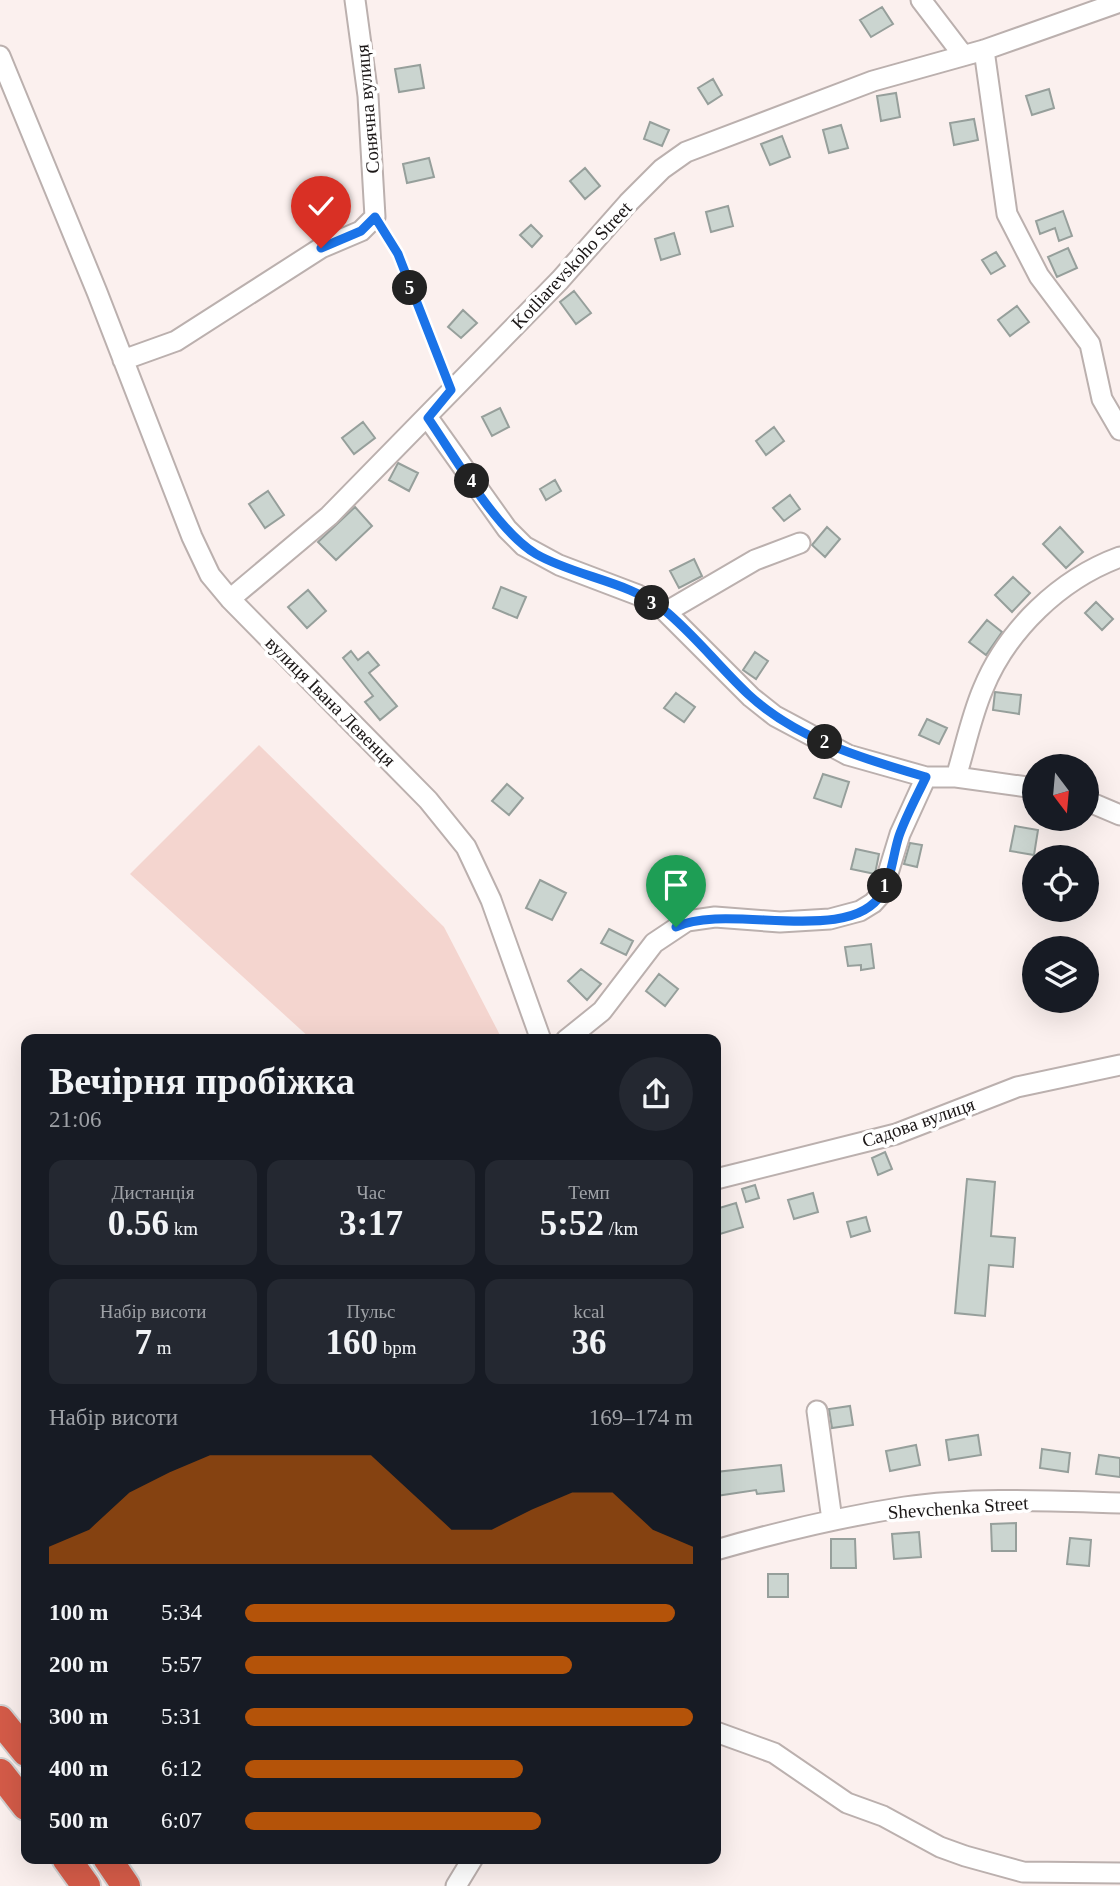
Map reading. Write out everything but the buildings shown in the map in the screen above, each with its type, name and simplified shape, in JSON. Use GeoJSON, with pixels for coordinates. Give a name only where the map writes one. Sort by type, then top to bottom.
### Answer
{"type":"FeatureCollection","features":[{"type":"Feature","properties":{"kind":"highway"},"geometry":{"type":"LineString","coordinates":[[0,1720],[21,1746]]}},
{"type":"Feature","properties":{"kind":"highway"},"geometry":{"type":"LineString","coordinates":[[0,1773],[21,1800]]}},
{"type":"Feature","properties":{"kind":"highway"},"geometry":{"type":"LineString","coordinates":[[70,1864],[86,1886]]}},
{"type":"Feature","properties":{"kind":"highway"},"geometry":{"type":"LineString","coordinates":[[111,1864],[126,1886]]}},
{"type":"Feature","properties":{"kind":"street","name":"Сонячна вулиця"},"geometry":{"type":"LineString","coordinates":[[355,0],[368,96],[375,217]]}},
{"type":"Feature","properties":{"kind":"street"},"geometry":{"type":"LineString","coordinates":[[922,0],[963,55]]}},
{"type":"Feature","properties":{"kind":"street","name":"Kotliarevskoho Street"},"geometry":{"type":"LineString","coordinates":[[230,599],[329,516],[428,418],[451,390],[560,280],[628,203],[662,169],[686,152],[873,81],[984,50],[1120,2]]}},
{"type":"Feature","properties":{"kind":"street"},"geometry":{"type":"LineString","coordinates":[[984,50],[1007,214],[1039,276],[1090,344],[1102,399],[1120,430]]}},
{"type":"Feature","properties":{"kind":"street","name":"вулиця Івана Левенця"},"geometry":{"type":"LineString","coordinates":[[0,56],[192,537],[210,575],[230,599],[428,800],[466,847],[491,900],[539,1034]]}},
{"type":"Feature","properties":{"kind":"street"},"geometry":{"type":"LineString","coordinates":[[123,360],[176,341],[321,248],[361,231],[375,217]]}},
{"type":"Feature","properties":{"kind":"street"},"geometry":{"type":"LineString","coordinates":[[428,418],[507,529],[524,546],[559,565],[638,595],[666,612],[751,697],[775,716],[848,755],[926,777],[956,777],[1022,786]]}},
{"type":"Feature","properties":{"kind":"street"},"geometry":{"type":"LineString","coordinates":[[666,612],[755,560],[800,543]]}},
{"type":"Feature","properties":{"kind":"street"},"geometry":{"type":"LineString","coordinates":[[956,777],[982,691],[1009,642],[1056,594],[1082,576],[1120,557]]}},
{"type":"Feature","properties":{"kind":"street"},"geometry":{"type":"LineString","coordinates":[[573,1034],[602,1011],[654,943],[687,921],[715,917],[780,922],[830,919],[860,911],[873,903],[882,893],[900,834],[926,777]]}},
{"type":"Feature","properties":{"kind":"street"},"geometry":{"type":"LineString","coordinates":[[1099,806],[1120,815]]}},
{"type":"Feature","properties":{"kind":"street","name":"Садова вулиця"},"geometry":{"type":"LineString","coordinates":[[721,1178],[896,1134],[1017,1087],[1120,1065]]}},
{"type":"Feature","properties":{"kind":"street"},"geometry":{"type":"LineString","coordinates":[[817,1411],[832,1520]]}},
{"type":"Feature","properties":{"kind":"street","name":"Shevchenka Street"},"geometry":{"type":"LineString","coordinates":[[721,1549],[832,1520],[908,1507],[1013,1502],[1120,1503]]}},
{"type":"Feature","properties":{"kind":"street"},"geometry":{"type":"LineString","coordinates":[[721,1734],[774,1753],[847,1803],[883,1816],[940,1847],[965,1856],[1023,1872],[1120,1873]]}},
{"type":"Feature","properties":{"kind":"street"},"geometry":{"type":"LineString","coordinates":[[456,1886],[469,1864]]}},
{"type":"Feature","properties":{"kind":"path"},"geometry":{"type":"LineString","coordinates":[[375,217],[398,254],[451,390]]}},
{"type":"Feature","properties":{"kind":"shaded area"},"geometry":{"type":"Polygon","coordinates":[[[259,745],[444,927],[499,1034],[306,1034],[130,874],[259,745]]]}},
{"type":"Feature","properties":{"kind":"route"},"geometry":{"type":"LineString","coordinates":[[321,248],[361,231],[375,217],[398,254],[451,390],[428,418],[507,529],[524,546],[559,565],[638,595],[662,608],[751,697],[775,716],[848,755],[926,777],[900,834],[882,893],[860,911],[830,919],[801,922],[702,918],[676,927]]}}]}
